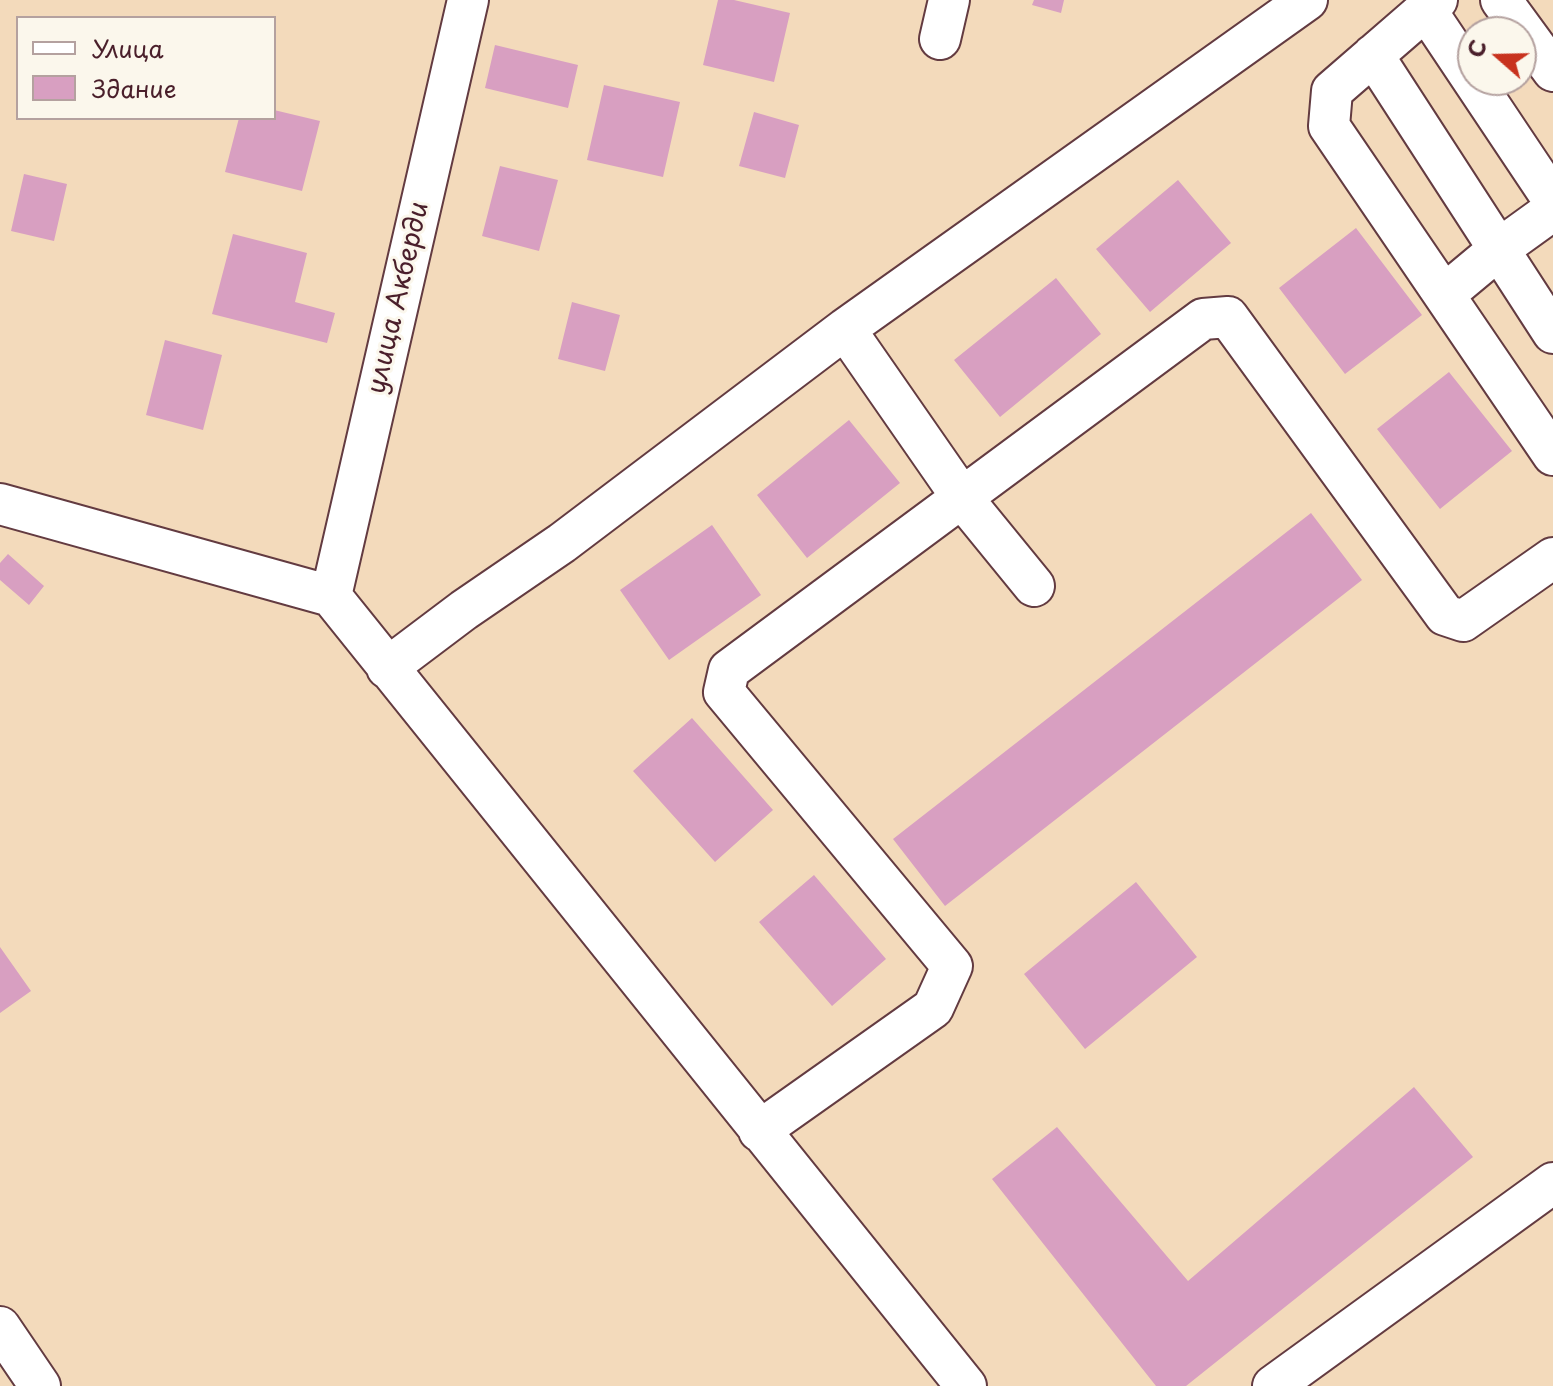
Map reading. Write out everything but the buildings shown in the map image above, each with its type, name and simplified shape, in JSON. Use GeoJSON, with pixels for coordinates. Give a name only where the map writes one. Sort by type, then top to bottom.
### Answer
{"type":"FeatureCollection","features":[{"type":"Feature","properties":{"kind":"street","name":"улица Акберди"},"geometry":{"type":"LineString","coordinates":[[331,596],[468,0]]}},
{"type":"Feature","properties":{"kind":"street"},"geometry":{"type":"LineString","coordinates":[[940,39],[949,0]]}},
{"type":"Feature","properties":{"kind":"street"},"geometry":{"type":"LineString","coordinates":[[387,668],[464,610],[562,543],[845,329],[1307,0]]}},
{"type":"Feature","properties":{"kind":"street"},"geometry":{"type":"LineString","coordinates":[[1501,0],[1553,71]]}},
{"type":"Feature","properties":{"kind":"street"},"geometry":{"type":"LineString","coordinates":[[1553,200],[1432,5],[1332,91],[1329,126],[1553,455]]}},
{"type":"Feature","properties":{"kind":"street"},"geometry":{"type":"LineString","coordinates":[[1373,55],[1553,333]]}},
{"type":"Feature","properties":{"kind":"street"},"geometry":{"type":"LineString","coordinates":[[1445,294],[1553,210]]}},
{"type":"Feature","properties":{"kind":"street"},"geometry":{"type":"LineString","coordinates":[[759,1131],[933,1008],[952,966],[724,692],[729,670],[1203,319],[1228,317],[1445,615],[1463,621],[1553,558]]}},
{"type":"Feature","properties":{"kind":"street"},"geometry":{"type":"LineString","coordinates":[[845,329],[963,499],[1034,586]]}},
{"type":"Feature","properties":{"kind":"street"},"geometry":{"type":"LineString","coordinates":[[0,504],[331,596],[966,1386]]}},
{"type":"Feature","properties":{"kind":"street"},"geometry":{"type":"LineString","coordinates":[[1273,1386],[1553,1183]]}},
{"type":"Feature","properties":{"kind":"street"},"geometry":{"type":"LineString","coordinates":[[0,1327],[40,1386]]}}]}
